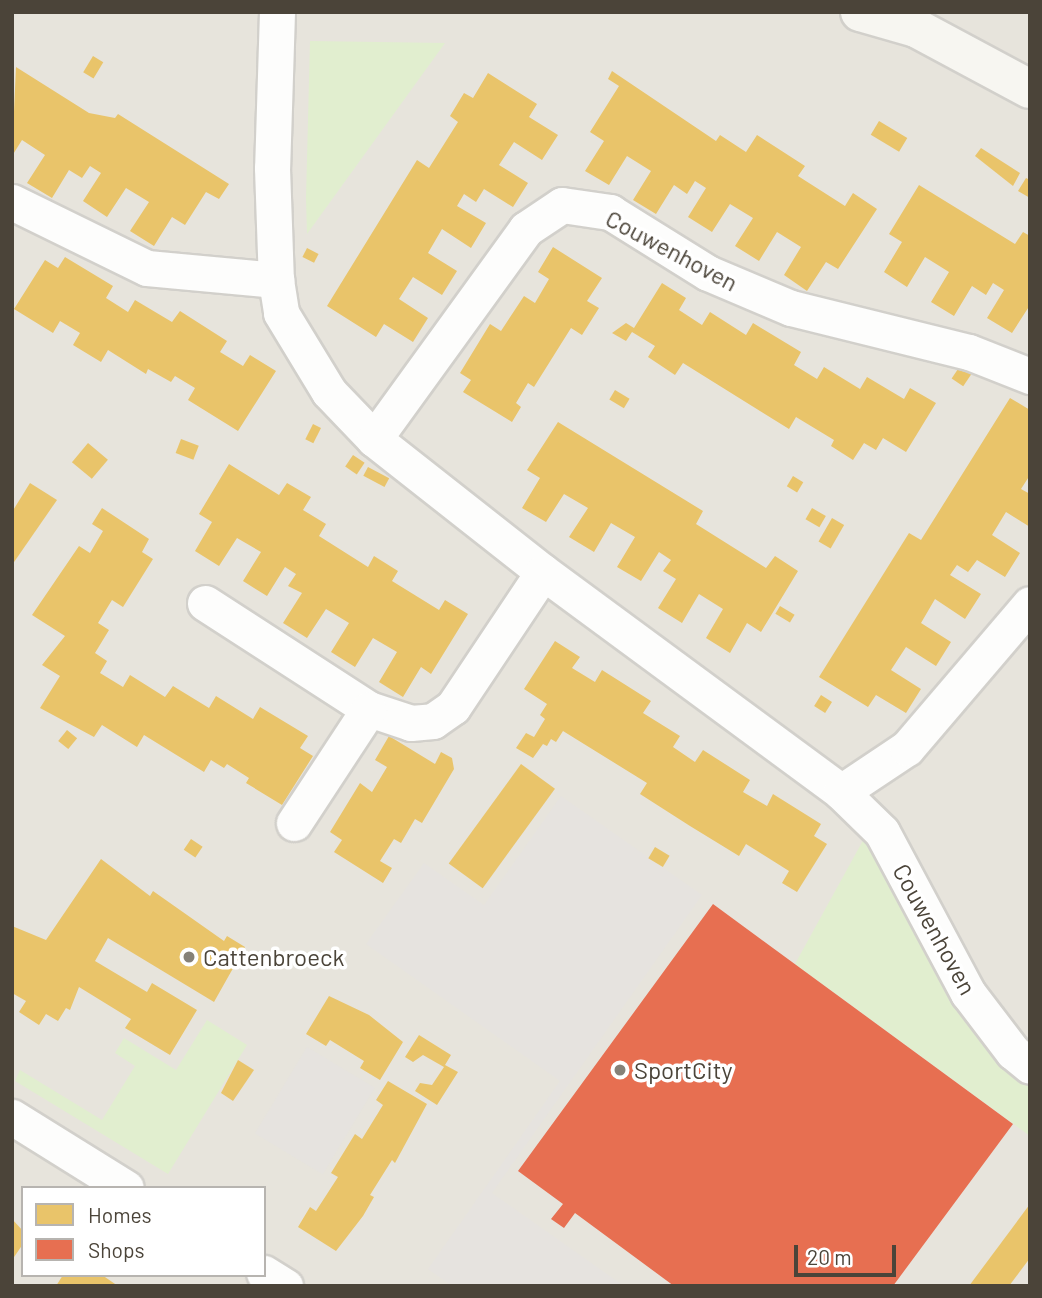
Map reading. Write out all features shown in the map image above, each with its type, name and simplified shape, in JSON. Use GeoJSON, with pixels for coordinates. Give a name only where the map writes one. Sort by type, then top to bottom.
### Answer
{"type":"FeatureCollection","features":[{"type":"Feature","properties":{"kind":"street","name":"Couwenhoven"},"geometry":{"type":"LineString","coordinates":[[277,12],[272,168],[276,280],[281,313],[329,392],[374,439],[543,572],[841,792],[882,832],[968,993],[1013,1052],[1030,1066]]}},
{"type":"Feature","properties":{"kind":"street"},"geometry":{"type":"LineString","coordinates":[[860,12],[916,28],[1030,89]]}},
{"type":"Feature","properties":{"kind":"street"},"geometry":{"type":"LineString","coordinates":[[12,202],[147,268],[276,280]]}},
{"type":"Feature","properties":{"kind":"street","name":"Couwenhoven"},"geometry":{"type":"LineString","coordinates":[[374,439],[526,229],[562,205],[610,212],[708,273],[792,308],[969,352],[1030,376]]}},
{"type":"Feature","properties":{"kind":"street"},"geometry":{"type":"LineString","coordinates":[[205,603],[369,709],[411,723],[433,721],[453,707],[543,572]]}},
{"type":"Feature","properties":{"kind":"street"},"geometry":{"type":"LineString","coordinates":[[841,792],[907,748],[1030,604]]}},
{"type":"Feature","properties":{"kind":"street"},"geometry":{"type":"LineString","coordinates":[[294,823],[369,709]]}},
{"type":"Feature","properties":{"kind":"street"},"geometry":{"type":"LineString","coordinates":[[12,1117],[123,1186]]}},
{"type":"Feature","properties":{"kind":"street"},"geometry":{"type":"LineString","coordinates":[[266,1274],[285,1286]]}},
{"type":"Feature","properties":{"kind":"shaded area"},"geometry":{"type":"Polygon","coordinates":[[[12,12],[1030,12],[1030,1286],[12,1286],[12,12]]]}},
{"type":"Feature","properties":{"kind":"shaded area"},"geometry":{"type":"Polygon","coordinates":[[[561,796],[702,895],[492,1193],[624,1286],[452,1286],[428,1269],[560,1081],[366,944],[424,863],[484,905],[561,796]]]}},
{"type":"Feature","properties":{"kind":"shaded area"},"geometry":{"type":"Polygon","coordinates":[[[307,1047],[375,1088],[323,1174],[255,1134],[307,1047]]]}},
{"type":"Feature","properties":{"kind":"green space"},"geometry":{"type":"Polygon","coordinates":[[[310,41],[445,43],[307,234],[306,198],[310,41]]]}},
{"type":"Feature","properties":{"kind":"green space"},"geometry":{"type":"Polygon","coordinates":[[[866,835],[1030,1083],[1030,1136],[795,964],[866,835]]]}},
{"type":"Feature","properties":{"kind":"green space"},"geometry":{"type":"Polygon","coordinates":[[[207,1020],[247,1045],[168,1174],[15,1081],[20,1070],[102,1120],[135,1066],[115,1053],[124,1038],[176,1070],[207,1020]]]}},
{"type":"Feature","properties":{"kind":"building: Homes"},"geometry":{"type":"Polygon","coordinates":[[[93,56],[103,62],[94,78],[83,72],[93,56]]]}},
{"type":"Feature","properties":{"kind":"building: Homes"},"geometry":{"type":"Polygon","coordinates":[[[16,67],[89,113],[115,118],[118,114],[229,184],[219,199],[206,192],[185,225],[172,217],[154,246],[130,231],[149,202],[126,188],[107,217],[83,201],[101,173],[90,166],[82,178],[69,170],[52,198],[27,183],[45,155],[22,140],[12,156],[16,67]]]}},
{"type":"Feature","properties":{"kind":"building: Homes"},"geometry":{"type":"Polygon","coordinates":[[[612,71],[716,141],[720,135],[746,152],[757,135],[805,166],[798,176],[845,206],[853,193],[877,209],[838,269],[826,262],[807,291],[784,275],[801,247],[777,232],[759,261],[735,246],[753,218],[730,204],[712,232],[688,217],[706,188],[695,181],[687,194],[674,185],[656,214],[633,200],[651,171],[627,156],[609,185],[585,171],[604,141],[590,132],[619,86],[608,79],[612,71]]]}},
{"type":"Feature","properties":{"kind":"building: Homes"},"geometry":{"type":"Polygon","coordinates":[[[488,73],[537,104],[529,117],[558,135],[542,160],[514,142],[499,165],[528,183],[513,207],[484,189],[476,202],[464,194],[457,206],[486,223],[471,248],[442,229],[428,253],[457,271],[442,295],[413,277],[399,299],[428,318],[413,342],[384,324],[376,337],[327,306],[417,160],[429,168],[458,122],[450,116],[464,93],[473,98],[488,73]]]}},
{"type":"Feature","properties":{"kind":"building: Homes"},"geometry":{"type":"Polygon","coordinates":[[[879,121],[907,138],[899,152],[871,135],[879,121]]]}},
{"type":"Feature","properties":{"kind":"building: Homes"},"geometry":{"type":"Polygon","coordinates":[[[981,148],[1020,173],[1013,186],[975,156],[981,148]]]}},
{"type":"Feature","properties":{"kind":"building: Homes"},"geometry":{"type":"Polygon","coordinates":[[[1026,178],[1030,180],[1030,198],[1018,191],[1026,178]]]}},
{"type":"Feature","properties":{"kind":"building: Homes"},"geometry":{"type":"Polygon","coordinates":[[[919,185],[1015,244],[1023,232],[1030,236],[1030,305],[1012,333],[987,318],[1004,290],[993,283],[986,295],[972,286],[954,316],[931,302],[949,272],[925,257],[907,287],[884,272],[902,242],[889,234],[919,185]]]}},
{"type":"Feature","properties":{"kind":"building: Homes"},"geometry":{"type":"Polygon","coordinates":[[[553,247],[602,278],[587,301],[599,308],[582,335],[571,328],[534,387],[528,383],[516,403],[521,407],[512,422],[463,392],[471,380],[460,373],[490,324],[501,331],[524,296],[535,303],[549,279],[538,272],[553,247]]]}},
{"type":"Feature","properties":{"kind":"building: Homes"},"geometry":{"type":"Polygon","coordinates":[[[307,248],[319,254],[314,263],[302,257],[307,248]]]}},
{"type":"Feature","properties":{"kind":"building: Homes"},"geometry":{"type":"Polygon","coordinates":[[[65,257],[113,286],[106,298],[128,312],[135,300],[172,322],[180,311],[227,341],[220,352],[243,366],[250,355],[276,371],[238,431],[188,400],[195,388],[175,376],[171,382],[148,369],[146,374],[108,350],[101,362],[73,345],[80,333],[60,321],[53,333],[14,309],[45,260],[58,268],[65,257]]]}},
{"type":"Feature","properties":{"kind":"building: Homes"},"geometry":{"type":"Polygon","coordinates":[[[662,283],[686,298],[679,310],[702,325],[710,312],[746,335],[753,323],[801,352],[794,365],[817,379],[824,367],[860,389],[867,377],[904,399],[910,388],[936,403],[906,452],[883,438],[876,450],[864,443],[853,460],[831,446],[834,440],[796,417],[789,429],[683,363],[675,375],[648,357],[655,346],[632,332],[626,341],[612,333],[626,323],[634,328],[662,283]]]}},
{"type":"Feature","properties":{"kind":"building: Homes"},"geometry":{"type":"Polygon","coordinates":[[[960,366],[972,374],[963,386],[952,378],[960,366]]]}},
{"type":"Feature","properties":{"kind":"building: Homes"},"geometry":{"type":"Polygon","coordinates":[[[615,390],[630,399],[624,408],[609,399],[615,390]]]}},
{"type":"Feature","properties":{"kind":"building: Homes"},"geometry":{"type":"Polygon","coordinates":[[[1010,398],[1030,410],[1030,475],[1021,489],[1030,494],[1030,527],[1006,512],[992,535],[1020,553],[1005,577],[977,560],[968,572],[957,565],[950,575],[981,594],[965,619],[935,599],[921,623],[951,642],[936,666],[906,647],[891,670],[921,689],[906,713],[876,695],[868,707],[819,677],[909,533],[921,540],[1010,398]]]}},
{"type":"Feature","properties":{"kind":"building: Homes"},"geometry":{"type":"Polygon","coordinates":[[[558,422],[703,511],[696,524],[766,568],[775,556],[798,571],[761,632],[747,623],[730,653],[706,638],[723,609],[699,594],[682,623],[658,608],[676,579],[663,571],[671,560],[659,552],[641,581],[617,567],[635,537],[611,523],[594,552],[569,537],[588,508],[564,494],[546,522],[522,508],[540,478],[527,470],[558,422]]]}},
{"type":"Feature","properties":{"kind":"building: Homes"},"geometry":{"type":"Polygon","coordinates":[[[313,424],[321,428],[313,443],[305,439],[313,424]]]}},
{"type":"Feature","properties":{"kind":"building: Homes"},"geometry":{"type":"Polygon","coordinates":[[[181,439],[199,446],[193,460],[176,453],[181,439]]]}},
{"type":"Feature","properties":{"kind":"building: Homes"},"geometry":{"type":"Polygon","coordinates":[[[88,443],[108,460],[92,479],[72,462],[88,443]]]}},
{"type":"Feature","properties":{"kind":"building: Homes"},"geometry":{"type":"Polygon","coordinates":[[[353,455],[365,463],[357,474],[345,467],[353,455]]]}},
{"type":"Feature","properties":{"kind":"building: Homes"},"geometry":{"type":"Polygon","coordinates":[[[229,464],[279,495],[287,483],[311,497],[303,510],[326,524],[319,536],[368,567],[374,556],[398,571],[392,581],[439,610],[445,600],[468,614],[431,674],[421,667],[403,697],[379,682],[397,652],[373,638],[355,667],[331,652],[349,623],[326,609],[307,638],[283,623],[302,593],[288,586],[296,574],[285,567],[267,596],[243,581],[261,552],[237,538],[219,566],[195,551],[212,522],[199,514],[229,464]]]}},
{"type":"Feature","properties":{"kind":"building: Homes"},"geometry":{"type":"Polygon","coordinates":[[[368,467],[389,478],[384,487],[363,476],[368,467]]]}},
{"type":"Feature","properties":{"kind":"building: Homes"},"geometry":{"type":"Polygon","coordinates":[[[793,476],[803,482],[797,492],[787,486],[793,476]]]}},
{"type":"Feature","properties":{"kind":"building: Homes"},"geometry":{"type":"Polygon","coordinates":[[[30,483],[57,500],[12,565],[12,512],[30,483]]]}},
{"type":"Feature","properties":{"kind":"building: Homes"},"geometry":{"type":"Polygon","coordinates":[[[102,508],[149,539],[142,552],[153,559],[123,607],[112,600],[98,623],[109,630],[95,653],[107,661],[100,673],[123,687],[130,675],[165,697],[173,686],[209,708],[216,696],[253,719],[260,707],[308,736],[300,748],[313,756],[282,805],[246,783],[249,778],[227,764],[224,768],[211,760],[204,772],[144,735],[137,747],[102,725],[94,737],[40,708],[60,676],[42,665],[65,636],[32,615],[79,546],[90,553],[103,531],[92,524],[102,508]]]}},
{"type":"Feature","properties":{"kind":"building: Homes"},"geometry":{"type":"Polygon","coordinates":[[[812,508],[826,516],[819,527],[806,519],[812,508]]]}},
{"type":"Feature","properties":{"kind":"building: Homes"},"geometry":{"type":"Polygon","coordinates":[[[832,518],[844,525],[831,548],[818,541],[832,518]]]}},
{"type":"Feature","properties":{"kind":"building: Homes"},"geometry":{"type":"Polygon","coordinates":[[[780,606],[795,615],[790,622],[775,614],[780,606]]]}},
{"type":"Feature","properties":{"kind":"building: Homes"},"geometry":{"type":"Polygon","coordinates":[[[555,641],[580,657],[572,668],[595,682],[602,670],[651,701],[643,713],[680,736],[673,747],[695,762],[703,750],[750,780],[743,792],[767,806],[773,794],[821,824],[814,836],[827,844],[797,892],[782,883],[789,871],[746,844],[739,856],[690,826],[640,794],[647,783],[563,731],[556,742],[551,739],[547,746],[543,744],[533,758],[516,748],[526,733],[534,737],[545,719],[540,715],[547,704],[524,689],[555,641]]]}},
{"type":"Feature","properties":{"kind":"building: Homes"},"geometry":{"type":"Polygon","coordinates":[[[821,695],[832,702],[825,713],[814,706],[821,695]]]}},
{"type":"Feature","properties":{"kind":"building: Homes"},"geometry":{"type":"Polygon","coordinates":[[[67,730],[77,738],[68,749],[58,741],[67,730]]]}},
{"type":"Feature","properties":{"kind":"building: Homes"},"geometry":{"type":"Polygon","coordinates":[[[389,736],[435,764],[441,752],[452,758],[454,769],[422,823],[415,819],[401,843],[394,839],[380,861],[392,868],[383,883],[334,852],[342,840],[330,832],[360,783],[372,792],[387,767],[375,760],[389,736]]]}},
{"type":"Feature","properties":{"kind":"building: Homes"},"geometry":{"type":"Polygon","coordinates":[[[521,764],[555,789],[483,888],[449,864],[521,764]]]}},
{"type":"Feature","properties":{"kind":"building: Homes"},"geometry":{"type":"Polygon","coordinates":[[[191,839],[203,847],[195,858],[184,850],[191,839]]]}},
{"type":"Feature","properties":{"kind":"building: Homes"},"geometry":{"type":"Polygon","coordinates":[[[655,847],[670,856],[663,867],[648,858],[655,847]]]}},
{"type":"Feature","properties":{"kind":"building: Homes","name":"Cattenbroeck"},"geometry":{"type":"Polygon","coordinates":[[[101,859],[150,896],[153,891],[224,941],[227,936],[245,947],[214,1002],[108,938],[95,961],[147,992],[152,983],[197,1010],[170,1055],[125,1028],[131,1019],[79,987],[70,1010],[66,1008],[58,1021],[46,1014],[39,1025],[19,1012],[26,1001],[12,993],[12,926],[46,940],[101,859]]]}},
{"type":"Feature","properties":{"kind":"building: Homes"},"geometry":{"type":"Polygon","coordinates":[[[329,996],[369,1015],[403,1042],[380,1080],[360,1068],[364,1061],[330,1040],[326,1046],[306,1034],[329,996]]]}},
{"type":"Feature","properties":{"kind":"building: Homes"},"geometry":{"type":"Polygon","coordinates":[[[419,1035],[451,1055],[445,1065],[458,1072],[437,1105],[415,1091],[420,1083],[432,1085],[444,1067],[423,1055],[413,1062],[405,1057],[419,1035]]]}},
{"type":"Feature","properties":{"kind":"building: Homes"},"geometry":{"type":"Polygon","coordinates":[[[238,1060],[254,1070],[233,1101],[221,1093],[238,1060]]]}},
{"type":"Feature","properties":{"kind":"building: Homes"},"geometry":{"type":"Polygon","coordinates":[[[388,1081],[427,1104],[395,1163],[392,1160],[370,1195],[374,1197],[363,1216],[336,1251],[298,1227],[310,1207],[316,1211],[338,1177],[331,1173],[355,1134],[362,1139],[383,1105],[376,1100],[388,1081]]]}},
{"type":"Feature","properties":{"kind":"building: Homes"},"geometry":{"type":"Polygon","coordinates":[[[1030,1204],[1030,1258],[1009,1286],[969,1286],[1030,1204]]]}},
{"type":"Feature","properties":{"kind":"building: Homes"},"geometry":{"type":"Polygon","coordinates":[[[12,1219],[21,1229],[21,1247],[12,1260],[12,1219]]]}},
{"type":"Feature","properties":{"kind":"building: Homes"},"geometry":{"type":"Polygon","coordinates":[[[62,1277],[105,1277],[118,1286],[56,1286],[62,1277]]]}},
{"type":"Feature","properties":{"kind":"building: Shops"},"geometry":{"type":"Polygon","coordinates":[[[713,904],[1013,1124],[893,1286],[674,1286],[575,1213],[564,1228],[551,1219],[563,1204],[518,1171],[713,904]]]}},
{"type":"Feature","properties":{"kind":"place","name":"Cattenbroeck"},"geometry":{"type":"Point","coordinates":[189,957]}},
{"type":"Feature","properties":{"kind":"place","name":"SportCity"},"geometry":{"type":"Point","coordinates":[620,1070]}}]}
